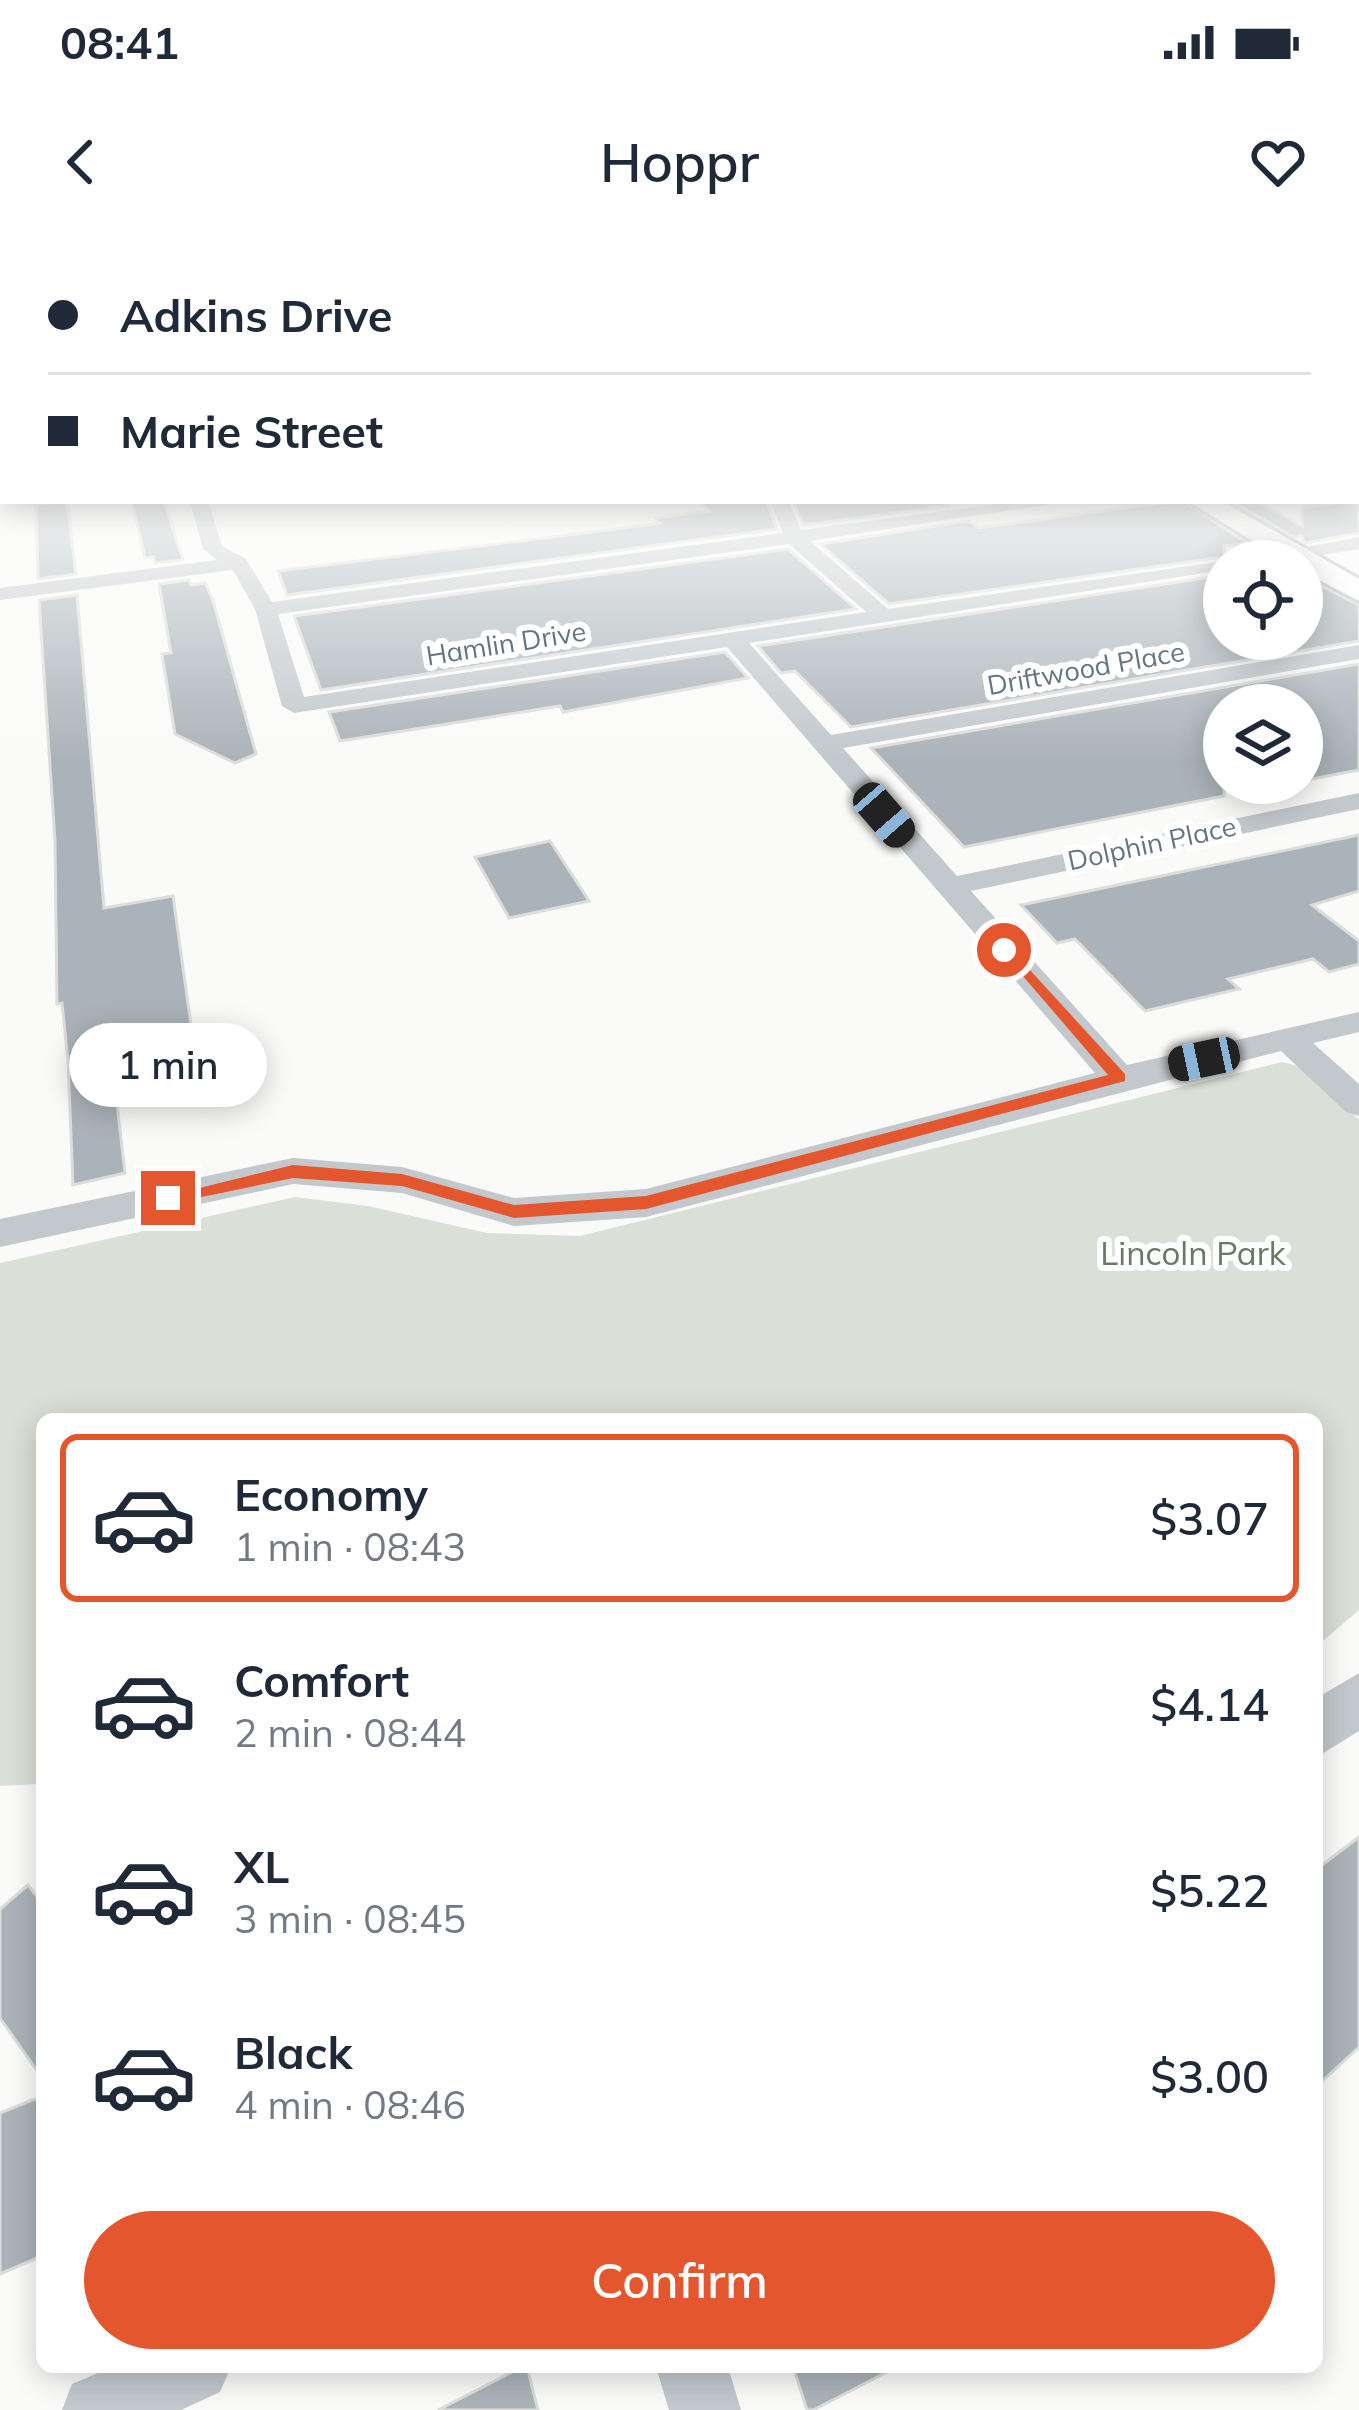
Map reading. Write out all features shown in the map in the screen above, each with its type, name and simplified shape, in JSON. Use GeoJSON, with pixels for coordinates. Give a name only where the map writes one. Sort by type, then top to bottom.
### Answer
{"type":"FeatureCollection","features":[{"type":"Feature","properties":{"kind":"main road"},"geometry":{"type":"LineString","coordinates":[[1323,572],[1359,592]]}},
{"type":"Feature","properties":{"kind":"street"},"geometry":{"type":"LineString","coordinates":[[230,558],[239,563],[266,609],[649,558]]}},
{"type":"Feature","properties":{"kind":"street"},"geometry":{"type":"LineString","coordinates":[[817,558],[885,617]]}},
{"type":"Feature","properties":{"kind":"street"},"geometry":{"type":"LineString","coordinates":[[0,594],[239,563]]}},
{"type":"Feature","properties":{"kind":"street","name":"Hamlin Drive"},"geometry":{"type":"LineString","coordinates":[[266,609],[294,706],[1203,567]]}},
{"type":"Feature","properties":{"kind":"street"},"geometry":{"type":"LineString","coordinates":[[734,640],[1119,1078]]}},
{"type":"Feature","properties":{"kind":"street","name":"Driftwood Place"},"geometry":{"type":"LineString","coordinates":[[822,745],[1359,652]]}},
{"type":"Feature","properties":{"kind":"street","name":"Dolphin Place"},"geometry":{"type":"LineString","coordinates":[[946,886],[1359,801]]}},
{"type":"Feature","properties":{"kind":"street"},"geometry":{"type":"LineString","coordinates":[[0,1233],[293,1172],[402,1180],[514,1212],[646,1203],[1119,1078],[1359,1022]]}},
{"type":"Feature","properties":{"kind":"street"},"geometry":{"type":"LineString","coordinates":[[1290,1041],[1359,1104]]}},
{"type":"Feature","properties":{"kind":"street"},"geometry":{"type":"LineString","coordinates":[[1323,1726],[1359,1698]]}},
{"type":"Feature","properties":{"kind":"street"},"geometry":{"type":"LineString","coordinates":[[98,2410],[181,2373]]}},
{"type":"Feature","properties":{"kind":"street"},"geometry":{"type":"LineString","coordinates":[[694,2373],[705,2410]]}},
{"type":"Feature","properties":{"kind":"green space","name":"Lincoln Park"},"geometry":{"type":"Polygon","coordinates":[[[1282,1062],[1305,1068],[1359,1120],[1359,1610],[1323,1641],[1323,1413],[36,1413],[36,1784],[0,1786],[0,1263],[295,1197],[368,1206],[487,1233],[580,1236],[1282,1062]]]}},
{"type":"Feature","properties":{"kind":"building"},"geometry":{"type":"Polygon","coordinates":[[[37,558],[74,558],[76,574],[38,579],[37,558]]]}},
{"type":"Feature","properties":{"kind":"building"},"geometry":{"type":"Polygon","coordinates":[[[154,558],[183,560],[155,563],[154,558]]]}},
{"type":"Feature","properties":{"kind":"building"},"geometry":{"type":"Polygon","coordinates":[[[380,558],[560,558],[287,595],[278,571],[380,558]]]}},
{"type":"Feature","properties":{"kind":"building"},"geometry":{"type":"Polygon","coordinates":[[[720,558],[799,558],[856,609],[321,690],[294,616],[720,558]]]}},
{"type":"Feature","properties":{"kind":"building"},"geometry":{"type":"Polygon","coordinates":[[[836,558],[1203,558],[889,604],[836,558]]]}},
{"type":"Feature","properties":{"kind":"building"},"geometry":{"type":"Polygon","coordinates":[[[1203,578],[1203,660],[1247,660],[851,727],[795,671],[781,673],[758,646],[1203,578]]]}},
{"type":"Feature","properties":{"kind":"building"},"geometry":{"type":"Polygon","coordinates":[[[189,580],[191,585],[205,583],[213,601],[256,754],[235,763],[175,734],[162,654],[171,653],[159,584],[189,580]]]}},
{"type":"Feature","properties":{"kind":"building"},"geometry":{"type":"Polygon","coordinates":[[[1323,587],[1359,605],[1359,641],[1323,647],[1323,587]]]}},
{"type":"Feature","properties":{"kind":"building"},"geometry":{"type":"Polygon","coordinates":[[[77,595],[104,908],[173,896],[197,1068],[115,1086],[125,1173],[73,1185],[68,1061],[62,1003],[57,1004],[55,841],[39,600],[77,595]]]}},
{"type":"Feature","properties":{"kind":"building"},"geometry":{"type":"Polygon","coordinates":[[[725,652],[748,678],[563,712],[560,706],[340,741],[329,712],[725,652]]]}},
{"type":"Feature","properties":{"kind":"building"},"geometry":{"type":"Polygon","coordinates":[[[1359,664],[1359,770],[1323,777],[1323,684],[1243,684],[1359,664]]]}},
{"type":"Feature","properties":{"kind":"building"},"geometry":{"type":"Polygon","coordinates":[[[1203,691],[1203,800],[964,847],[871,748],[1203,691]]]}},
{"type":"Feature","properties":{"kind":"building"},"geometry":{"type":"Polygon","coordinates":[[[1359,835],[1359,891],[1312,905],[1359,941],[1359,964],[1329,972],[1313,959],[1228,979],[1239,989],[1145,1011],[1075,939],[1057,943],[1021,905],[1359,835]]]}},
{"type":"Feature","properties":{"kind":"building"},"geometry":{"type":"Polygon","coordinates":[[[550,841],[589,901],[509,918],[475,857],[550,841]]]}},
{"type":"Feature","properties":{"kind":"building"},"geometry":{"type":"Polygon","coordinates":[[[1359,1837],[1359,2047],[1323,2080],[1323,1864],[1359,1837]]]}},
{"type":"Feature","properties":{"kind":"building"},"geometry":{"type":"Polygon","coordinates":[[[28,1885],[36,1895],[36,2069],[0,2018],[0,1909],[28,1885]]]}},
{"type":"Feature","properties":{"kind":"building"},"geometry":{"type":"Polygon","coordinates":[[[36,2098],[36,2259],[0,2274],[0,2113],[36,2098]]]}},
{"type":"Feature","properties":{"kind":"building"},"geometry":{"type":"Polygon","coordinates":[[[510,2373],[529,2373],[538,2410],[438,2410],[510,2373]]]}},
{"type":"Feature","properties":{"kind":"building"},"geometry":{"type":"Polygon","coordinates":[[[795,2373],[885,2373],[813,2410],[807,2410],[795,2373]]]}},
{"type":"Feature","properties":{"kind":"route"},"geometry":{"type":"LineString","coordinates":[[168,1198],[293,1172],[402,1180],[514,1212],[646,1203],[1119,1078],[1004,950]]}}]}
